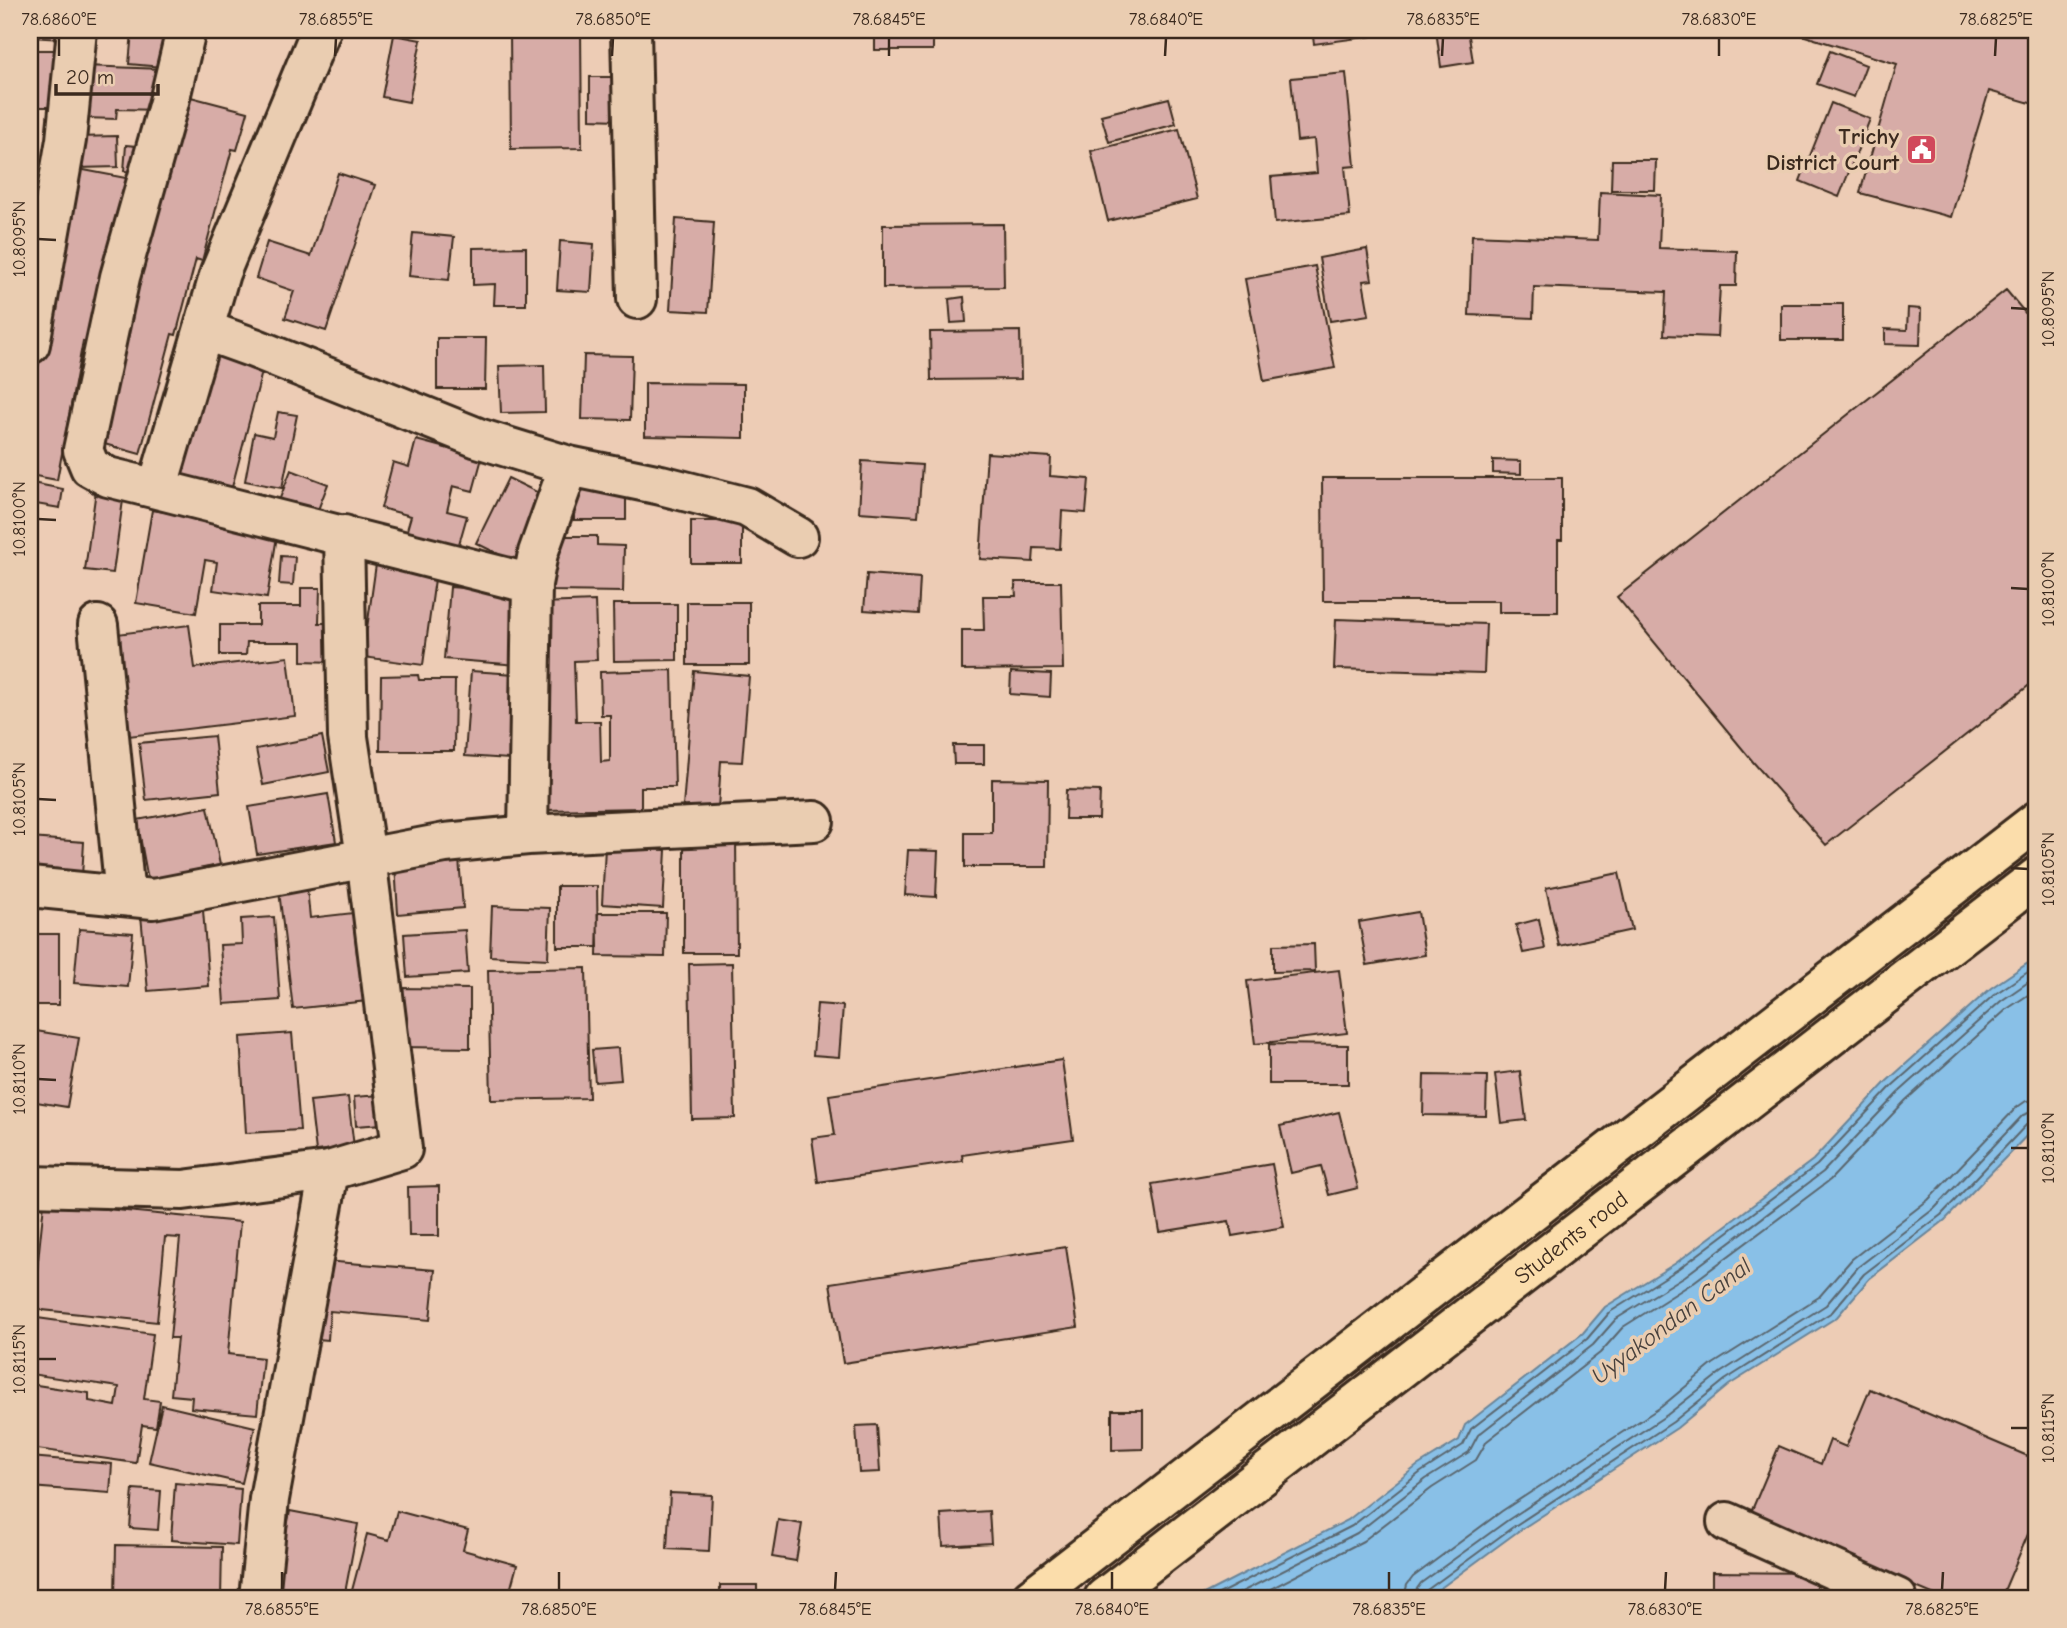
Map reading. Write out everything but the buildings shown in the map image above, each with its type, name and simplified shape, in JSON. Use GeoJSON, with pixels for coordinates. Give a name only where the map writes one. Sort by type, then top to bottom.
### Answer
{"type":"FeatureCollection","features":[{"type":"Feature","properties":{"kind":"main road"},"geometry":{"type":"LineString","coordinates":[[1031,1598],[2037,821]]}},
{"type":"Feature","properties":{"kind":"main road","name":"Students road"},"geometry":{"type":"LineString","coordinates":[[1104,1598],[2037,877]]}},
{"type":"Feature","properties":{"kind":"street"},"geometry":{"type":"LineString","coordinates":[[30,344],[66,140],[76,30]]}},
{"type":"Feature","properties":{"kind":"street"},"geometry":{"type":"LineString","coordinates":[[186,30],[169,102],[120,277],[83,450],[90,467],[108,477],[532,584]]}},
{"type":"Feature","properties":{"kind":"street"},"geometry":{"type":"LineString","coordinates":[[157,489],[220,273],[321,30]]}},
{"type":"Feature","properties":{"kind":"street"},"geometry":{"type":"LineString","coordinates":[[631,30],[637,299]]}},
{"type":"Feature","properties":{"kind":"street"},"geometry":{"type":"LineString","coordinates":[[204,330],[478,438],[569,466],[661,485],[747,507],[798,537]]}},
{"type":"Feature","properties":{"kind":"street"},"geometry":{"type":"LineString","coordinates":[[528,835],[532,584],[538,553],[569,466]]}},
{"type":"Feature","properties":{"kind":"street"},"geometry":{"type":"LineString","coordinates":[[30,1186],[183,1190],[329,1171],[402,1149],[366,857],[348,737],[344,535]]}},
{"type":"Feature","properties":{"kind":"street"},"geometry":{"type":"LineString","coordinates":[[98,625],[125,896]]}},
{"type":"Feature","properties":{"kind":"street"},"geometry":{"type":"LineString","coordinates":[[30,887],[153,899],[445,843],[528,835],[814,821]]}},
{"type":"Feature","properties":{"kind":"street"},"geometry":{"type":"LineString","coordinates":[[259,1598],[269,1499],[329,1171]]}},
{"type":"Feature","properties":{"kind":"street"},"geometry":{"type":"LineString","coordinates":[[1727,1522],[1896,1598]]}},
{"type":"Feature","properties":{"kind":"water","name":"Uyyakondan Canal"},"geometry":{"type":"Polygon","coordinates":[[[2037,957],[2037,1125],[1945,1220],[1869,1279],[1837,1317],[1729,1385],[1677,1428],[1517,1532],[1427,1598],[1196,1598],[1348,1520],[1417,1466],[1459,1440],[1465,1425],[1583,1333],[1605,1307],[1676,1263],[1813,1160],[1887,1081],[1991,988],[2037,957]]]}},
{"type":"Feature","properties":{"kind":"place","name":"Trichy District Court"},"geometry":{"type":"Point","coordinates":[1922,149]}}]}
